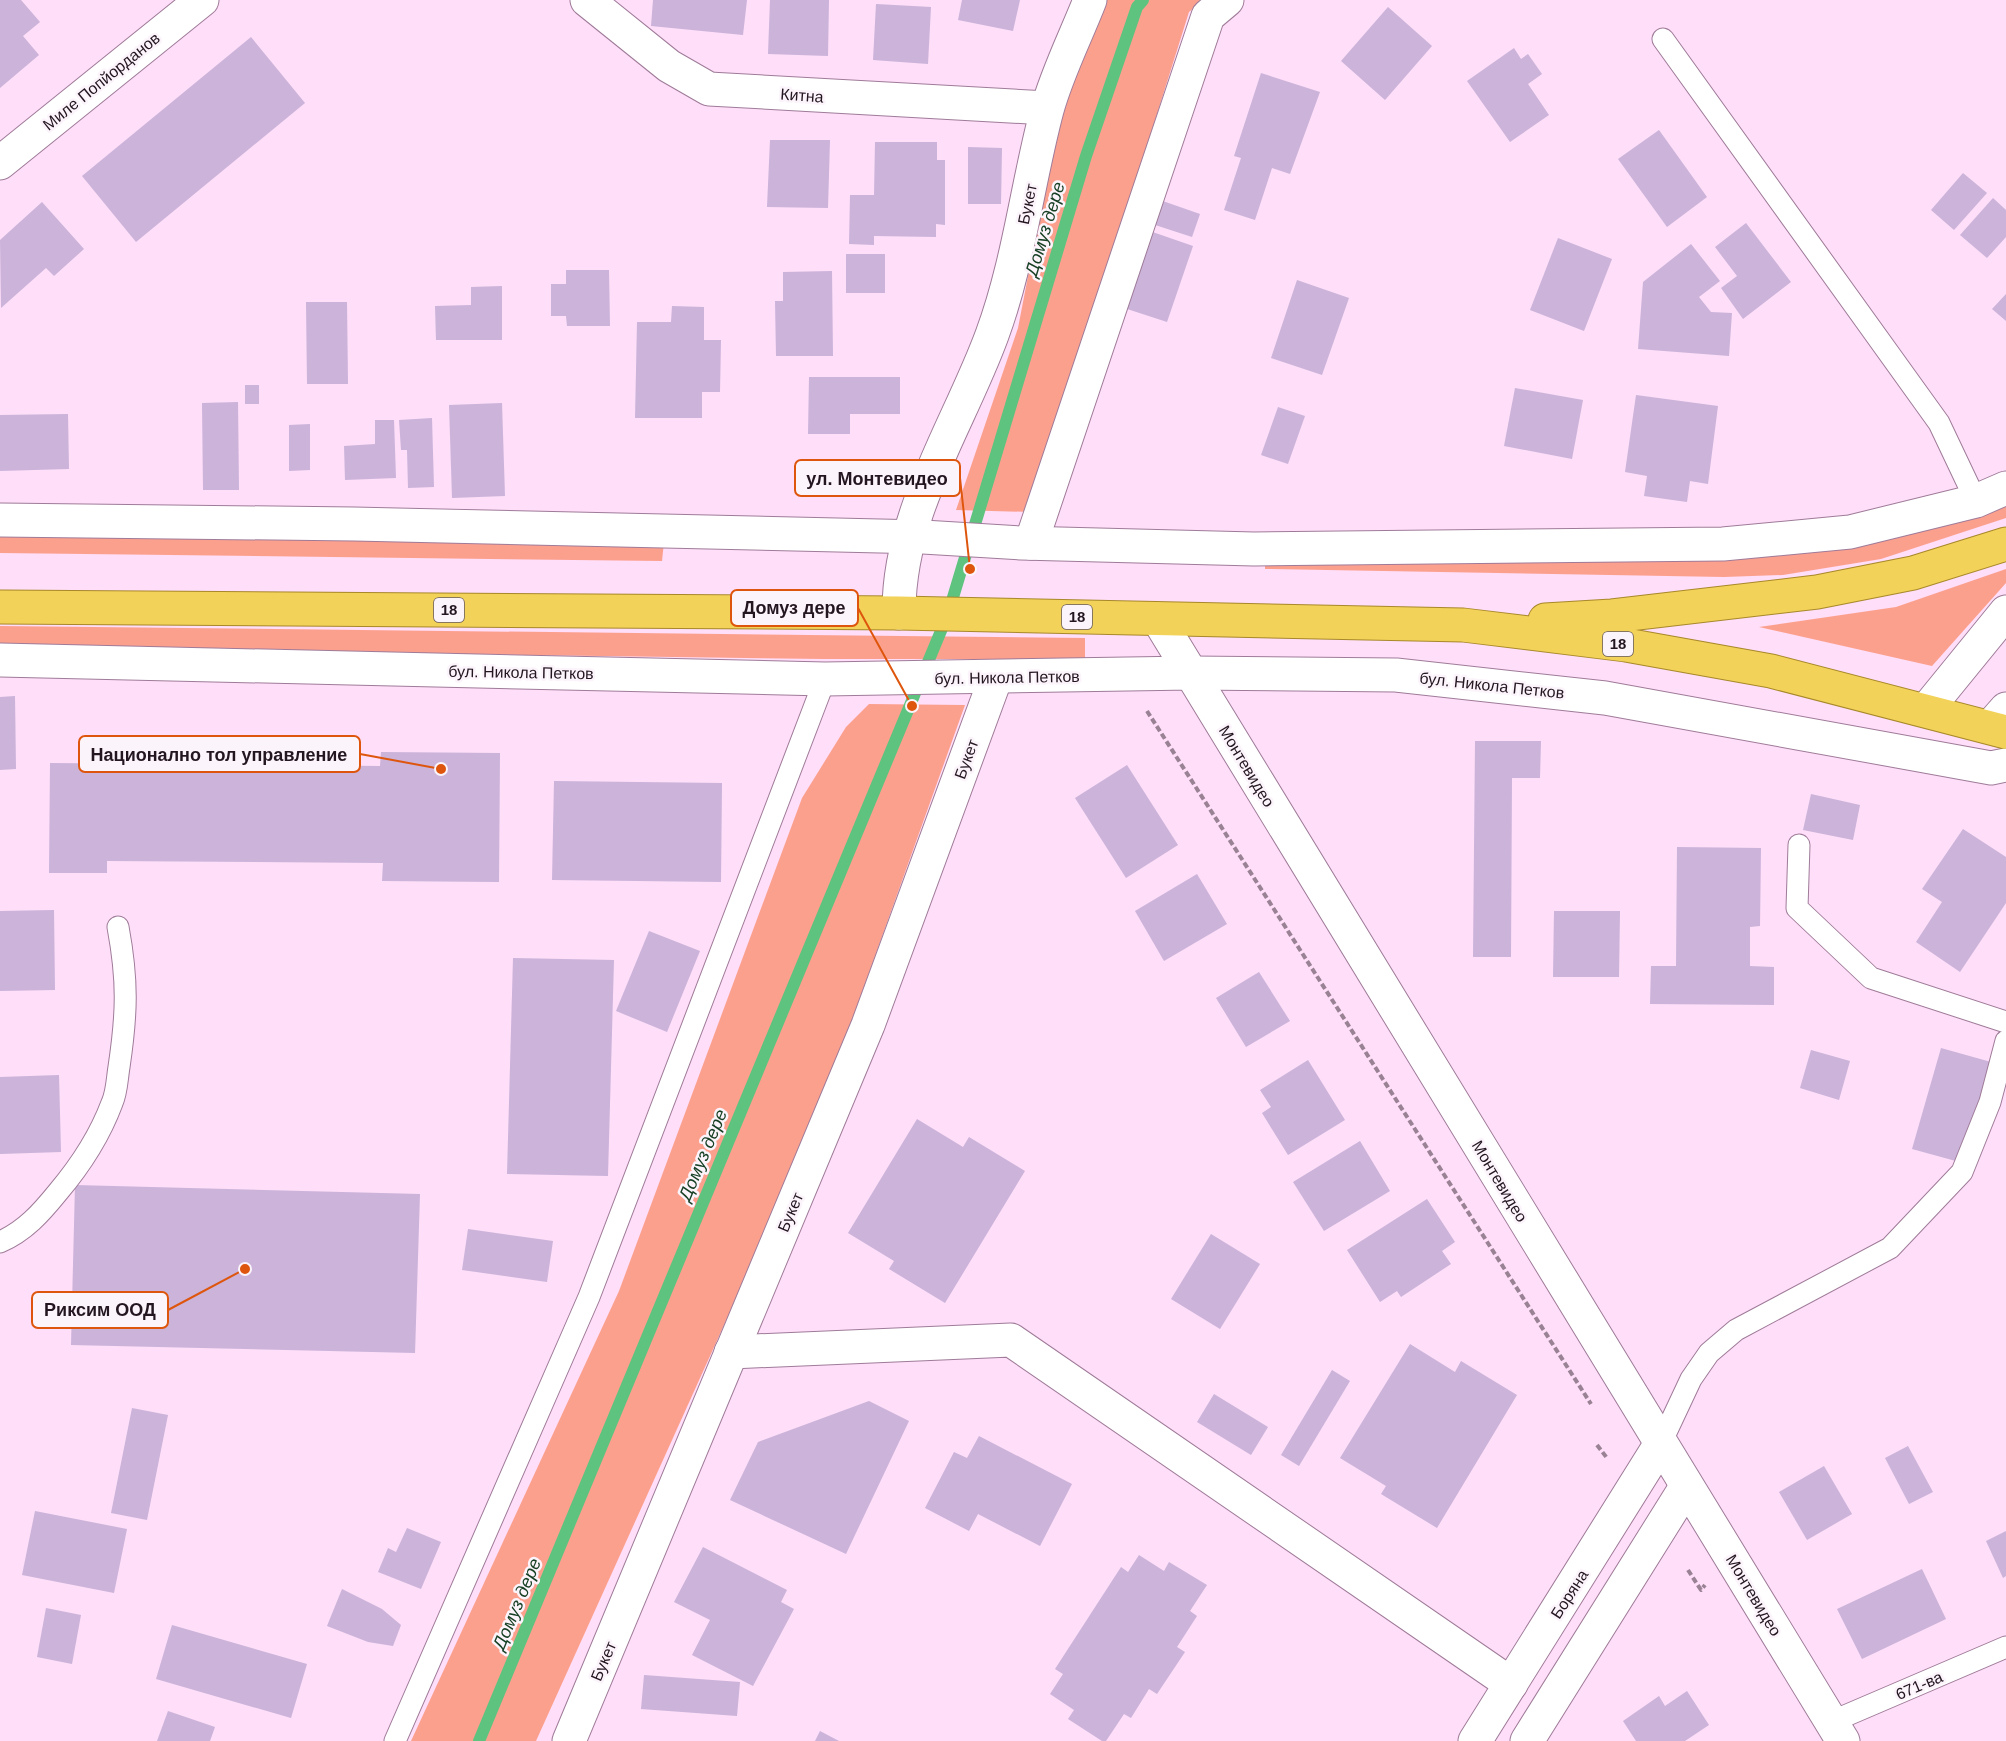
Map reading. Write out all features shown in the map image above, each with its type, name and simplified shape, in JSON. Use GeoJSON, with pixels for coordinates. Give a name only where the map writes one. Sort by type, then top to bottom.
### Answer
{"type":"FeatureCollection","features":[{"type":"Feature","properties":{"kind":"highway"},"geometry":{"type":"LineString","coordinates":[[1463,625],[1612,616],[1817,592],[1912,573],[2006,544]]}},
{"type":"Feature","properties":{"kind":"highway","name":"18"},"geometry":{"type":"LineString","coordinates":[[0,607],[899,613],[1463,625],[1626,645],[1771,671],[1927,709],[2001,722]]}},
{"type":"Feature","properties":{"kind":"street","name":"Миле Попйорданов"},"geometry":{"type":"LineString","coordinates":[[0,163],[202,0]]}},
{"type":"Feature","properties":{"kind":"street","name":"Китна"},"geometry":{"type":"LineString","coordinates":[[587,0],[669,66],[710,89],[1047,108]]}},
{"type":"Feature","properties":{"kind":"street","name":"Букет"},"geometry":{"type":"LineString","coordinates":[[899,613],[898,584],[917,537],[927,485],[992,335],[1016,259],[1047,108],[1090,0]]}},
{"type":"Feature","properties":{"kind":"street"},"geometry":{"type":"LineString","coordinates":[[1026,543],[1208,16],[1227,0]]}},
{"type":"Feature","properties":{"kind":"street"},"geometry":{"type":"LineString","coordinates":[[0,520],[366,524],[917,537],[1026,543],[1254,549],[1723,544],[1850,532],[1976,501],[2006,488]]}},
{"type":"Feature","properties":{"kind":"street"},"geometry":{"type":"LineString","coordinates":[[1927,709],[2006,612]]}},
{"type":"Feature","properties":{"kind":"street","name":"Монтевидео"},"geometry":{"type":"LineString","coordinates":[[1158,619],[1837,1732]]}},
{"type":"Feature","properties":{"kind":"street","name":"бул. Никола Петков"},"geometry":{"type":"LineString","coordinates":[[0,660],[825,679],[1191,673],[1396,675],[1605,698],[1991,768],[2006,765]]}},
{"type":"Feature","properties":{"kind":"street","name":"Букет"},"geometry":{"type":"LineString","coordinates":[[569,1741],[868,1025],[986,678]]}},
{"type":"Feature","properties":{"kind":"street"},"geometry":{"type":"LineString","coordinates":[[731,1352],[1011,1340],[1511,1684]]}},
{"type":"Feature","properties":{"kind":"street","name":"Боряна"},"geometry":{"type":"LineString","coordinates":[[1475,1741],[1660,1445]]}},
{"type":"Feature","properties":{"kind":"street"},"geometry":{"type":"LineString","coordinates":[[1527,1741],[1686,1487]]}},
{"type":"Feature","properties":{"kind":"lane"},"geometry":{"type":"LineString","coordinates":[[1664,39],[1939,423],[1976,501]]}},
{"type":"Feature","properties":{"kind":"lane"},"geometry":{"type":"LineString","coordinates":[[395,1741],[589,1297],[825,679]]}},
{"type":"Feature","properties":{"kind":"lane"},"geometry":{"type":"LineString","coordinates":[[1799,845],[1797,908],[1871,978],[2006,1022]]}},
{"type":"Feature","properties":{"kind":"lane"},"geometry":{"type":"LineString","coordinates":[[0,1242],[17,1235],[41,1212],[72,1176],[98,1135],[113,1101],[127,1018],[125,965],[117,927]]}},
{"type":"Feature","properties":{"kind":"lane"},"geometry":{"type":"LineString","coordinates":[[1660,1445],[1691,1379],[1710,1353],[1736,1330],[1890,1248],[1962,1172],[1990,1102],[2006,1041]]}},
{"type":"Feature","properties":{"kind":"lane","name":"671-ва"},"geometry":{"type":"LineString","coordinates":[[1837,1732],[2006,1647]]}},
{"type":"Feature","properties":{"kind":"path"},"geometry":{"type":"LineString","coordinates":[[1144,707],[1593,1408]]}},
{"type":"Feature","properties":{"kind":"path"},"geometry":{"type":"LineString","coordinates":[[1597,1445],[1607,1458]]}},
{"type":"Feature","properties":{"kind":"path"},"geometry":{"type":"LineString","coordinates":[[1688,1570],[1701,1590]]}},
{"type":"Feature","properties":{"kind":"shaded area"},"geometry":{"type":"Polygon","coordinates":[[[1107,0],[1203,0],[1189,12],[1032,512],[956,510],[1018,328],[1061,106],[1107,0]]]}},
{"type":"Feature","properties":{"kind":"shaded area"},"geometry":{"type":"Polygon","coordinates":[[[2006,498],[2006,518],[1881,559],[1783,575],[1724,577],[1265,569],[1265,554],[1583,554],[2006,498]]]}},
{"type":"Feature","properties":{"kind":"shaded area"},"geometry":{"type":"Polygon","coordinates":[[[0,534],[664,542],[662,561],[0,553],[0,534]]]}},
{"type":"Feature","properties":{"kind":"shaded area"},"geometry":{"type":"Polygon","coordinates":[[[2006,569],[2006,583],[1932,666],[1759,627],[1896,607],[2006,569]]]}},
{"type":"Feature","properties":{"kind":"shaded area"},"geometry":{"type":"Polygon","coordinates":[[[0,626],[1085,638],[1085,659],[824,659],[0,648],[0,626]]]}},
{"type":"Feature","properties":{"kind":"shaded area"},"geometry":{"type":"Polygon","coordinates":[[[869,704],[965,705],[836,1065],[729,1314],[536,1741],[411,1741],[619,1291],[802,798],[846,727],[869,704]]]}},
{"type":"Feature","properties":{"kind":"building"},"geometry":{"type":"Polygon","coordinates":[[[0,0],[21,0],[40,22],[23,36],[39,55],[0,88],[0,0]]]}},
{"type":"Feature","properties":{"kind":"building"},"geometry":{"type":"Polygon","coordinates":[[[653,0],[747,0],[743,35],[651,26],[653,0]]]}},
{"type":"Feature","properties":{"kind":"building"},"geometry":{"type":"Polygon","coordinates":[[[770,0],[829,0],[828,56],[768,54],[770,0]]]}},
{"type":"Feature","properties":{"kind":"building"},"geometry":{"type":"Polygon","coordinates":[[[962,0],[1020,0],[1013,31],[958,20],[962,0]]]}},
{"type":"Feature","properties":{"kind":"building"},"geometry":{"type":"Polygon","coordinates":[[[876,4],[931,7],[928,64],[873,60],[876,4]]]}},
{"type":"Feature","properties":{"kind":"building"},"geometry":{"type":"Polygon","coordinates":[[[1388,7],[1432,46],[1385,100],[1341,61],[1388,7]]]}},
{"type":"Feature","properties":{"kind":"building"},"geometry":{"type":"Polygon","coordinates":[[[251,37],[305,103],[136,242],[82,176],[251,37]]]}},
{"type":"Feature","properties":{"kind":"building"},"geometry":{"type":"Polygon","coordinates":[[[1514,48],[1521,59],[1528,54],[1542,74],[1528,84],[1549,115],[1510,142],[1467,81],[1514,48]]]}},
{"type":"Feature","properties":{"kind":"building"},"geometry":{"type":"Polygon","coordinates":[[[1261,73],[1320,92],[1290,174],[1272,168],[1255,220],[1224,210],[1241,158],[1234,156],[1261,73]]]}},
{"type":"Feature","properties":{"kind":"building"},"geometry":{"type":"Polygon","coordinates":[[[1659,130],[1707,197],[1667,227],[1618,159],[1659,130]]]}},
{"type":"Feature","properties":{"kind":"building"},"geometry":{"type":"Polygon","coordinates":[[[770,140],[830,140],[828,208],[767,207],[770,140]]]}},
{"type":"Feature","properties":{"kind":"building"},"geometry":{"type":"Polygon","coordinates":[[[875,142],[937,142],[937,160],[945,160],[945,225],[936,224],[936,237],[874,236],[874,245],[849,244],[850,195],[874,195],[875,142]]]}},
{"type":"Feature","properties":{"kind":"building"},"geometry":{"type":"Polygon","coordinates":[[[968,147],[1002,148],[1001,204],[968,204],[968,147]]]}},
{"type":"Feature","properties":{"kind":"building"},"geometry":{"type":"Polygon","coordinates":[[[1963,173],[1987,193],[1954,230],[1931,210],[1963,173]]]}},
{"type":"Feature","properties":{"kind":"building"},"geometry":{"type":"Polygon","coordinates":[[[1993,198],[2006,210],[2006,237],[1987,258],[1960,235],[1993,198]]]}},
{"type":"Feature","properties":{"kind":"building"},"geometry":{"type":"Polygon","coordinates":[[[1157,199],[1200,214],[1192,237],[1149,223],[1157,199]]]}},
{"type":"Feature","properties":{"kind":"building"},"geometry":{"type":"Polygon","coordinates":[[[42,202],[84,249],[54,276],[46,268],[1,308],[0,240],[42,202]]]}},
{"type":"Feature","properties":{"kind":"building"},"geometry":{"type":"Polygon","coordinates":[[[1746,223],[1791,282],[1743,319],[1721,288],[1737,276],[1715,247],[1746,223]]]}},
{"type":"Feature","properties":{"kind":"building"},"geometry":{"type":"Polygon","coordinates":[[[1144,229],[1193,246],[1167,322],[1118,306],[1144,229]]]}},
{"type":"Feature","properties":{"kind":"building"},"geometry":{"type":"Polygon","coordinates":[[[1558,238],[1612,259],[1584,331],[1530,310],[1558,238]]]}},
{"type":"Feature","properties":{"kind":"building"},"geometry":{"type":"Polygon","coordinates":[[[1691,244],[1720,281],[1699,297],[1711,312],[1732,313],[1729,356],[1638,349],[1643,282],[1691,244]]]}},
{"type":"Feature","properties":{"kind":"building"},"geometry":{"type":"Polygon","coordinates":[[[846,254],[885,254],[885,293],[846,293],[846,254]]]}},
{"type":"Feature","properties":{"kind":"building"},"geometry":{"type":"Polygon","coordinates":[[[566,270],[609,270],[610,326],[567,326],[566,316],[551,316],[551,284],[566,284],[566,270]]]}},
{"type":"Feature","properties":{"kind":"building"},"geometry":{"type":"Polygon","coordinates":[[[832,271],[833,356],[776,356],[775,301],[783,301],[783,272],[832,271]]]}},
{"type":"Feature","properties":{"kind":"building"},"geometry":{"type":"Polygon","coordinates":[[[1297,280],[1349,298],[1322,375],[1271,358],[1297,280]]]}},
{"type":"Feature","properties":{"kind":"building"},"geometry":{"type":"Polygon","coordinates":[[[502,286],[502,340],[436,340],[435,306],[471,305],[471,287],[502,286]]]}},
{"type":"Feature","properties":{"kind":"building"},"geometry":{"type":"Polygon","coordinates":[[[2006,294],[2006,321],[1992,309],[2006,294]]]}},
{"type":"Feature","properties":{"kind":"building"},"geometry":{"type":"Polygon","coordinates":[[[306,302],[347,302],[348,384],[307,384],[306,302]]]}},
{"type":"Feature","properties":{"kind":"building"},"geometry":{"type":"Polygon","coordinates":[[[672,306],[704,307],[704,340],[721,340],[720,392],[702,392],[702,418],[635,418],[637,322],[671,322],[672,306]]]}},
{"type":"Feature","properties":{"kind":"building"},"geometry":{"type":"Polygon","coordinates":[[[809,377],[900,377],[900,414],[850,414],[850,434],[808,434],[809,377]]]}},
{"type":"Feature","properties":{"kind":"building"},"geometry":{"type":"Polygon","coordinates":[[[245,385],[259,385],[259,404],[245,404],[245,385]]]}},
{"type":"Feature","properties":{"kind":"building"},"geometry":{"type":"Polygon","coordinates":[[[1515,388],[1583,400],[1572,459],[1504,446],[1515,388]]]}},
{"type":"Feature","properties":{"kind":"building"},"geometry":{"type":"Polygon","coordinates":[[[1636,395],[1718,406],[1708,484],[1690,481],[1687,502],[1644,496],[1647,476],[1625,472],[1636,395]]]}},
{"type":"Feature","properties":{"kind":"building"},"geometry":{"type":"Polygon","coordinates":[[[238,402],[239,490],[203,490],[202,403],[238,402]]]}},
{"type":"Feature","properties":{"kind":"building"},"geometry":{"type":"Polygon","coordinates":[[[502,403],[505,496],[452,498],[449,405],[502,403]]]}},
{"type":"Feature","properties":{"kind":"building"},"geometry":{"type":"Polygon","coordinates":[[[1278,407],[1305,416],[1288,464],[1261,455],[1278,407]]]}},
{"type":"Feature","properties":{"kind":"building"},"geometry":{"type":"Polygon","coordinates":[[[68,414],[69,469],[0,471],[0,415],[68,414]]]}},
{"type":"Feature","properties":{"kind":"building"},"geometry":{"type":"Polygon","coordinates":[[[432,418],[434,487],[408,488],[407,450],[401,450],[399,420],[432,418]]]}},
{"type":"Feature","properties":{"kind":"building"},"geometry":{"type":"Polygon","coordinates":[[[375,420],[394,420],[396,478],[345,480],[344,446],[375,444],[375,420]]]}},
{"type":"Feature","properties":{"kind":"building"},"geometry":{"type":"Polygon","coordinates":[[[310,424],[310,470],[289,471],[289,425],[310,424]]]}},
{"type":"Feature","properties":{"kind":"building"},"geometry":{"type":"Polygon","coordinates":[[[15,696],[16,769],[0,770],[0,697],[15,696]]]}},
{"type":"Feature","properties":{"kind":"building"},"geometry":{"type":"Polygon","coordinates":[[[1475,741],[1541,741],[1540,778],[1512,778],[1511,957],[1473,957],[1475,741]]]}},
{"type":"Feature","properties":{"kind":"building"},"geometry":{"type":"Polygon","coordinates":[[[381,752],[500,753],[499,882],[382,881],[383,863],[107,861],[107,873],[49,873],[50,763],[380,766],[381,752]]]}},
{"type":"Feature","properties":{"kind":"building"},"geometry":{"type":"Polygon","coordinates":[[[1127,765],[1178,845],[1126,878],[1075,798],[1127,765]]]}},
{"type":"Feature","properties":{"kind":"building"},"geometry":{"type":"Polygon","coordinates":[[[554,781],[722,783],[721,882],[552,880],[554,781]]]}},
{"type":"Feature","properties":{"kind":"building"},"geometry":{"type":"Polygon","coordinates":[[[1811,794],[1860,805],[1853,840],[1803,830],[1811,794]]]}},
{"type":"Feature","properties":{"kind":"building"},"geometry":{"type":"Polygon","coordinates":[[[1963,829],[2006,857],[2006,903],[1960,972],[1916,942],[1942,902],[1922,889],[1963,829]]]}},
{"type":"Feature","properties":{"kind":"building"},"geometry":{"type":"Polygon","coordinates":[[[1677,847],[1761,848],[1760,926],[1750,927],[1750,966],[1774,967],[1774,1005],[1650,1004],[1651,966],[1676,966],[1677,847]]]}},
{"type":"Feature","properties":{"kind":"building"},"geometry":{"type":"Polygon","coordinates":[[[1197,874],[1227,924],[1164,961],[1135,911],[1197,874]]]}},
{"type":"Feature","properties":{"kind":"building"},"geometry":{"type":"Polygon","coordinates":[[[54,910],[55,990],[0,991],[0,911],[54,910]]]}},
{"type":"Feature","properties":{"kind":"building"},"geometry":{"type":"Polygon","coordinates":[[[1554,911],[1620,911],[1619,977],[1553,977],[1554,911]]]}},
{"type":"Feature","properties":{"kind":"building"},"geometry":{"type":"Polygon","coordinates":[[[649,931],[700,951],[667,1032],[616,1011],[649,931]]]}},
{"type":"Feature","properties":{"kind":"building"},"geometry":{"type":"Polygon","coordinates":[[[513,958],[614,960],[608,1176],[507,1174],[513,958]]]}},
{"type":"Feature","properties":{"kind":"building"},"geometry":{"type":"Polygon","coordinates":[[[1259,972],[1290,1021],[1246,1047],[1216,998],[1259,972]]]}},
{"type":"Feature","properties":{"kind":"building"},"geometry":{"type":"Polygon","coordinates":[[[1941,1048],[1991,1062],[1963,1163],[1912,1149],[1941,1048]]]}},
{"type":"Feature","properties":{"kind":"building"},"geometry":{"type":"Polygon","coordinates":[[[1811,1050],[1850,1061],[1839,1100],[1800,1088],[1811,1050]]]}},
{"type":"Feature","properties":{"kind":"building"},"geometry":{"type":"Polygon","coordinates":[[[1308,1060],[1345,1120],[1288,1155],[1262,1113],[1271,1107],[1260,1090],[1308,1060]]]}},
{"type":"Feature","properties":{"kind":"building"},"geometry":{"type":"Polygon","coordinates":[[[59,1075],[61,1152],[0,1154],[0,1077],[59,1075]]]}},
{"type":"Feature","properties":{"kind":"building"},"geometry":{"type":"Polygon","coordinates":[[[917,1119],[963,1147],[969,1137],[1025,1171],[945,1303],[889,1269],[894,1261],[848,1233],[917,1119]]]}},
{"type":"Feature","properties":{"kind":"building"},"geometry":{"type":"Polygon","coordinates":[[[1360,1141],[1390,1191],[1324,1231],[1293,1182],[1360,1141]]]}},
{"type":"Feature","properties":{"kind":"building"},"geometry":{"type":"Polygon","coordinates":[[[75,1185],[420,1194],[415,1353],[71,1345],[75,1185]]]}},
{"type":"Feature","properties":{"kind":"building"},"geometry":{"type":"Polygon","coordinates":[[[1427,1199],[1455,1242],[1442,1251],[1451,1264],[1401,1297],[1397,1291],[1380,1302],[1347,1250],[1427,1199]]]}},
{"type":"Feature","properties":{"kind":"building"},"geometry":{"type":"Polygon","coordinates":[[[468,1229],[553,1241],[547,1282],[462,1270],[468,1229]]]}},
{"type":"Feature","properties":{"kind":"building"},"geometry":{"type":"Polygon","coordinates":[[[1211,1234],[1260,1264],[1220,1329],[1171,1299],[1211,1234]]]}},
{"type":"Feature","properties":{"kind":"building"},"geometry":{"type":"Polygon","coordinates":[[[1410,1344],[1455,1372],[1461,1361],[1517,1395],[1437,1528],[1381,1494],[1386,1486],[1340,1458],[1410,1344]]]}},
{"type":"Feature","properties":{"kind":"building"},"geometry":{"type":"Polygon","coordinates":[[[1332,1370],[1350,1381],[1299,1466],[1281,1455],[1332,1370]]]}},
{"type":"Feature","properties":{"kind":"building"},"geometry":{"type":"Polygon","coordinates":[[[1214,1394],[1268,1427],[1251,1455],[1197,1422],[1214,1394]]]}},
{"type":"Feature","properties":{"kind":"building"},"geometry":{"type":"Polygon","coordinates":[[[869,1401],[909,1421],[846,1554],[730,1500],[758,1442],[869,1401]]]}},
{"type":"Feature","properties":{"kind":"building"},"geometry":{"type":"Polygon","coordinates":[[[132,1408],[168,1415],[147,1520],[111,1513],[132,1408]]]}},
{"type":"Feature","properties":{"kind":"building"},"geometry":{"type":"Polygon","coordinates":[[[979,1436],[1072,1484],[1040,1546],[978,1514],[969,1531],[925,1508],[954,1452],[967,1458],[979,1436]]]}},
{"type":"Feature","properties":{"kind":"building"},"geometry":{"type":"Polygon","coordinates":[[[1908,1446],[1933,1492],[1909,1504],[1885,1458],[1908,1446]]]}},
{"type":"Feature","properties":{"kind":"building"},"geometry":{"type":"Polygon","coordinates":[[[1824,1466],[1852,1514],[1807,1540],[1779,1492],[1824,1466]]]}},
{"type":"Feature","properties":{"kind":"building"},"geometry":{"type":"Polygon","coordinates":[[[35,1511],[127,1529],[114,1593],[22,1575],[35,1511]]]}},
{"type":"Feature","properties":{"kind":"building"},"geometry":{"type":"Polygon","coordinates":[[[407,1528],[441,1542],[421,1589],[378,1572],[388,1548],[396,1552],[407,1528]]]}},
{"type":"Feature","properties":{"kind":"building"},"geometry":{"type":"Polygon","coordinates":[[[2006,1531],[2006,1576],[2003,1578],[1986,1541],[2006,1531]]]}},
{"type":"Feature","properties":{"kind":"building"},"geometry":{"type":"Polygon","coordinates":[[[703,1547],[787,1590],[781,1602],[794,1609],[753,1686],[692,1655],[710,1620],[674,1602],[703,1547]]]}},
{"type":"Feature","properties":{"kind":"building"},"geometry":{"type":"Polygon","coordinates":[[[1139,1555],[1164,1571],[1169,1562],[1207,1585],[1190,1611],[1197,1616],[1177,1647],[1185,1652],[1157,1694],[1149,1689],[1131,1718],[1124,1714],[1106,1741],[1102,1741],[1068,1719],[1074,1710],[1050,1694],[1063,1674],[1055,1669],[1121,1567],[1128,1572],[1139,1555]]]}},
{"type":"Feature","properties":{"kind":"building"},"geometry":{"type":"Polygon","coordinates":[[[1922,1569],[1946,1619],[1862,1659],[1837,1609],[1922,1569]]]}},
{"type":"Feature","properties":{"kind":"building"},"geometry":{"type":"Polygon","coordinates":[[[342,1589],[382,1609],[401,1625],[393,1646],[368,1642],[327,1626],[342,1589]]]}},
{"type":"Feature","properties":{"kind":"building"},"geometry":{"type":"Polygon","coordinates":[[[46,1608],[81,1615],[72,1664],[37,1657],[46,1608]]]}},
{"type":"Feature","properties":{"kind":"building"},"geometry":{"type":"Polygon","coordinates":[[[172,1625],[307,1664],[291,1718],[156,1679],[172,1625]]]}},
{"type":"Feature","properties":{"kind":"building"},"geometry":{"type":"Polygon","coordinates":[[[644,1675],[740,1682],[737,1716],[641,1709],[644,1675]]]}},
{"type":"Feature","properties":{"kind":"building"},"geometry":{"type":"Polygon","coordinates":[[[1687,1691],[1709,1725],[1685,1741],[1636,1741],[1623,1721],[1659,1696],[1665,1706],[1687,1691]]]}},
{"type":"Feature","properties":{"kind":"building"},"geometry":{"type":"Polygon","coordinates":[[[168,1711],[215,1727],[210,1741],[157,1741],[168,1711]]]}},
{"type":"Feature","properties":{"kind":"building"},"geometry":{"type":"Polygon","coordinates":[[[820,1731],[839,1741],[815,1741],[820,1731]]]}},
{"type":"Feature","properties":{"kind":"waterway","name":"Домуз дере"},"geometry":{"type":"LineString","coordinates":[[479,1741],[948,614],[1086,156],[1137,7],[1143,0]]}},
{"type":"Feature","properties":{"kind":"place","name":"ул. Монтевидео"},"geometry":{"type":"Point","coordinates":[970,569]}},
{"type":"Feature","properties":{"kind":"place","name":"Домуз дере"},"geometry":{"type":"Point","coordinates":[912,706]}},
{"type":"Feature","properties":{"kind":"place","name":"Национално тол управление"},"geometry":{"type":"Point","coordinates":[441,769]}},
{"type":"Feature","properties":{"kind":"place","name":"Риксим ООД"},"geometry":{"type":"Point","coordinates":[245,1269]}}]}
